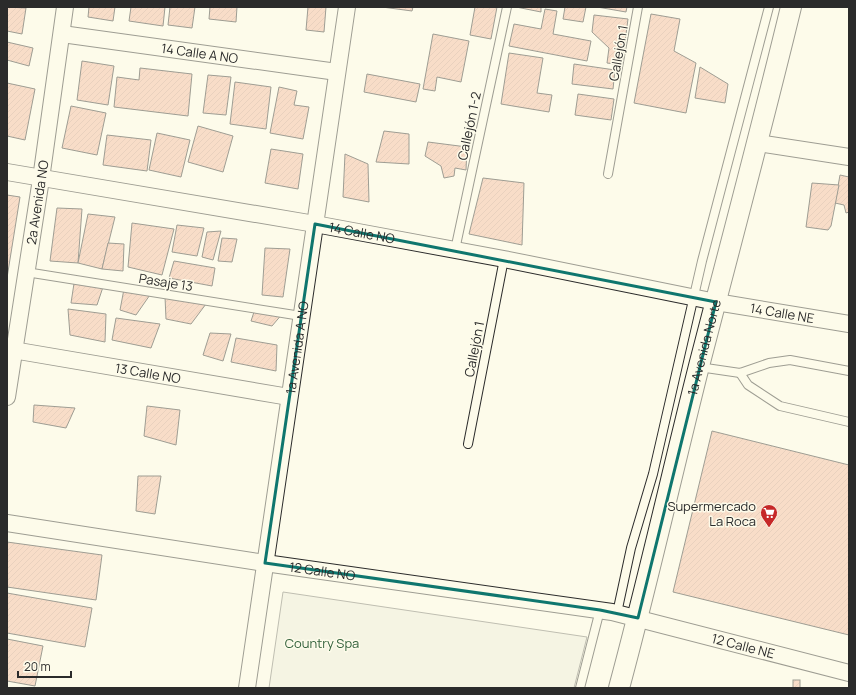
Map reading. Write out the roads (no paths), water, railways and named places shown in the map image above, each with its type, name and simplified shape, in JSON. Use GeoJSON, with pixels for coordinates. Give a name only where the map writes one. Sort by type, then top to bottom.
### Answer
{"type":"FeatureCollection","features":[{"type":"Feature","properties":{"kind":"street","name":"2a Avenida NO"},"geometry":{"type":"LineString","coordinates":[[7,397],[11,350],[26,272],[41,179],[66,7]]}},
{"type":"Feature","properties":{"kind":"street","name":"1a Avenida A NO"},"geometry":{"type":"LineString","coordinates":[[247,688],[346,7]]}},
{"type":"Feature","properties":{"kind":"street","name":"1a Avenida Norte"},"geometry":{"type":"LineString","coordinates":[[618,688],[638,618],[699,368],[792,7]]}},
{"type":"Feature","properties":{"kind":"street","name":"14 Calle A NO"},"geometry":{"type":"LineString","coordinates":[[62,34],[337,72]]}},
{"type":"Feature","properties":{"kind":"street"},"geometry":{"type":"LineString","coordinates":[[758,143],[849,157]]}},
{"type":"Feature","properties":{"kind":"street","name":"14 Calle NO"},"geometry":{"type":"LineString","coordinates":[[7,172],[41,179],[315,224],[504,259],[716,302]]}},
{"type":"Feature","properties":{"kind":"street","name":"14 Calle NE"},"geometry":{"type":"LineString","coordinates":[[716,302],[849,324]]}},
{"type":"Feature","properties":{"kind":"street","name":"13 Calle NO"},"geometry":{"type":"LineString","coordinates":[[11,350],[289,397]]}},
{"type":"Feature","properties":{"kind":"street","name":"12 Calle NO"},"geometry":{"type":"LineString","coordinates":[[7,524],[265,563],[617,612],[638,618]]}},
{"type":"Feature","properties":{"kind":"street","name":"12 Calle NE"},"geometry":{"type":"LineString","coordinates":[[638,618],[849,673]]}},
{"type":"Feature","properties":{"kind":"lane","name":"Callejón 1-2"},"geometry":{"type":"LineString","coordinates":[[455,250],[507,7]]}},
{"type":"Feature","properties":{"kind":"lane","name":"Callejón 1"},"geometry":{"type":"LineString","coordinates":[[608,174],[638,7]]}},
{"type":"Feature","properties":{"kind":"lane"},"geometry":{"type":"LineString","coordinates":[[617,612],[631,548],[653,474],[694,298],[769,7]]}},
{"type":"Feature","properties":{"kind":"lane","name":"Callejón 1"},"geometry":{"type":"LineString","coordinates":[[468,444],[504,259]]}},
{"type":"Feature","properties":{"kind":"lane","name":"Pasaje 13"},"geometry":{"type":"LineString","coordinates":[[26,272],[301,316]]}},
{"type":"Feature","properties":{"kind":"lane"},"geometry":{"type":"LineString","coordinates":[[699,368],[740,373],[769,363],[790,360],[849,371]]}},
{"type":"Feature","properties":{"kind":"lane"},"geometry":{"type":"LineString","coordinates":[[740,373],[748,385],[780,406],[849,422]]}},
{"type":"Feature","properties":{"kind":"lane"},"geometry":{"type":"LineString","coordinates":[[580,688],[600,610]]}},
{"type":"Feature","properties":{"kind":"place","name":"Supermercado La Roca"},"geometry":{"type":"Point","coordinates":[769,528]}},
{"type":"Feature","properties":{"kind":"park label","name":"Country Spa"},"geometry":{"type":"Point","coordinates":[322,643]}}]}
